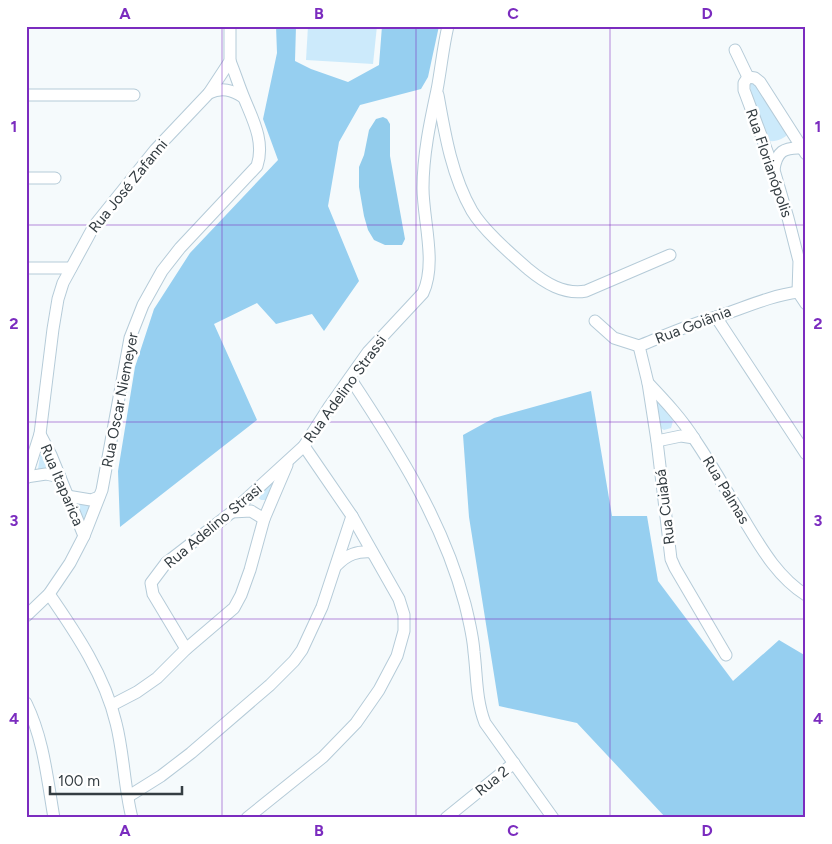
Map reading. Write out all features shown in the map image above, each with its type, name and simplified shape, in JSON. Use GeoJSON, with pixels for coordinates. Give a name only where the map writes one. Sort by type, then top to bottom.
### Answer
{"type":"FeatureCollection","features":[{"type":"Feature","properties":{"kind":"street"},"geometry":{"type":"LineString","coordinates":[[230,26],[230,60]]}},
{"type":"Feature","properties":{"kind":"street","name":"Rua Adelino Strassi"},"geometry":{"type":"LineString","coordinates":[[289,462],[304,446],[368,352],[423,293],[427,284],[429,262],[423,188],[424,170],[429,127],[448,26]]}},
{"type":"Feature","properties":{"kind":"street"},"geometry":{"type":"LineString","coordinates":[[734,50],[747,78],[755,78],[760,82],[804,151]]}},
{"type":"Feature","properties":{"kind":"street","name":"Rua José Zafanni"},"geometry":{"type":"LineString","coordinates":[[26,477],[40,434],[58,299],[63,283],[94,226],[154,150],[209,93],[230,60]]}},
{"type":"Feature","properties":{"kind":"street","name":"Rua Oscar Niemeyer"},"geometry":{"type":"LineString","coordinates":[[26,616],[48,594],[70,563],[84,536],[100,497],[130,338],[143,305],[162,271],[180,248],[247,179],[257,166],[260,154],[258,135],[230,60]]}},
{"type":"Feature","properties":{"kind":"street","name":"Rua Florianópolis"},"geometry":{"type":"LineString","coordinates":[[747,78],[744,90],[774,170],[796,244],[800,271],[798,292]]}},
{"type":"Feature","properties":{"kind":"street"},"geometry":{"type":"LineString","coordinates":[[437,88],[452,164],[473,213],[498,241],[534,274],[551,285],[572,293],[586,291],[670,255]]}},
{"type":"Feature","properties":{"kind":"street"},"geometry":{"type":"LineString","coordinates":[[209,93],[229,90],[244,97]]}},
{"type":"Feature","properties":{"kind":"street"},"geometry":{"type":"LineString","coordinates":[[26,95],[134,96]]}},
{"type":"Feature","properties":{"kind":"street"},"geometry":{"type":"LineString","coordinates":[[774,170],[776,159],[781,152],[791,148],[804,151]]}},
{"type":"Feature","properties":{"kind":"street"},"geometry":{"type":"LineString","coordinates":[[26,178],[55,178]]}},
{"type":"Feature","properties":{"kind":"street"},"geometry":{"type":"LineString","coordinates":[[26,268],[71,268]]}},
{"type":"Feature","properties":{"kind":"street"},"geometry":{"type":"LineString","coordinates":[[798,292],[806,304]]}},
{"type":"Feature","properties":{"kind":"street","name":"Rua Goiânia"},"geometry":{"type":"LineString","coordinates":[[595,321],[614,338],[639,346],[686,326],[769,298],[798,292]]}},
{"type":"Feature","properties":{"kind":"street"},"geometry":{"type":"LineString","coordinates":[[716,317],[806,454]]}},
{"type":"Feature","properties":{"kind":"street","name":"Rua Cuiabá"},"geometry":{"type":"LineString","coordinates":[[639,346],[648,383],[657,441],[671,559],[726,655]]}},
{"type":"Feature","properties":{"kind":"street"},"geometry":{"type":"LineString","coordinates":[[350,378],[386,433],[438,526],[456,575],[470,622],[482,716],[489,729],[553,818]]}},
{"type":"Feature","properties":{"kind":"street","name":"Rua Palmas"},"geometry":{"type":"LineString","coordinates":[[648,383],[663,398],[694,438],[757,542],[770,560],[787,581],[806,594]]}},
{"type":"Feature","properties":{"kind":"street","name":"Rua Itaparica"},"geometry":{"type":"LineString","coordinates":[[40,434],[51,455],[84,536]]}},
{"type":"Feature","properties":{"kind":"street"},"geometry":{"type":"LineString","coordinates":[[657,441],[681,436],[694,438]]}},
{"type":"Feature","properties":{"kind":"street"},"geometry":{"type":"LineString","coordinates":[[248,818],[323,757],[356,723],[379,690],[397,656],[404,631],[404,615],[399,599],[352,516],[304,446]]}},
{"type":"Feature","properties":{"kind":"street"},"geometry":{"type":"LineString","coordinates":[[112,705],[157,678],[186,649],[234,608],[250,570],[264,519],[289,462]]}},
{"type":"Feature","properties":{"kind":"street","name":"Rua Adelino Strasi"},"geometry":{"type":"LineString","coordinates":[[186,649],[152,594],[151,582],[166,563],[232,512],[289,462]]}},
{"type":"Feature","properties":{"kind":"street"},"geometry":{"type":"LineString","coordinates":[[26,477],[46,474],[60,477]]}},
{"type":"Feature","properties":{"kind":"street"},"geometry":{"type":"LineString","coordinates":[[67,496],[90,500],[100,497]]}},
{"type":"Feature","properties":{"kind":"street"},"geometry":{"type":"LineString","coordinates":[[232,512],[251,511],[264,519]]}},
{"type":"Feature","properties":{"kind":"street"},"geometry":{"type":"LineString","coordinates":[[128,796],[191,753],[294,661],[302,650],[322,607],[352,516]]}},
{"type":"Feature","properties":{"kind":"street"},"geometry":{"type":"LineString","coordinates":[[336,566],[352,553],[361,551],[372,552]]}},
{"type":"Feature","properties":{"kind":"street"},"geometry":{"type":"LineString","coordinates":[[48,594],[76,634],[112,705],[132,818]]}},
{"type":"Feature","properties":{"kind":"street"},"geometry":{"type":"LineString","coordinates":[[26,703],[42,744],[54,818]]}},
{"type":"Feature","properties":{"kind":"street","name":"Rua 2"},"geometry":{"type":"LineString","coordinates":[[446,818],[514,764]]}},
{"type":"Feature","properties":{"kind":"shaded area"},"geometry":{"type":"Polygon","coordinates":[[[276,26],[296,26],[295,61],[311,69],[348,82],[379,65],[382,26],[439,26],[428,77],[421,89],[360,105],[339,142],[328,206],[359,281],[324,331],[312,314],[276,324],[257,303],[214,324],[257,420],[120,527],[118,471],[135,367],[154,309],[190,253],[278,160],[263,119],[277,53],[276,26]]]}},
{"type":"Feature","properties":{"kind":"shaded area"},"geometry":{"type":"Polygon","coordinates":[[[308,26],[377,26],[373,64],[306,60],[308,26]]]}},
{"type":"Feature","properties":{"kind":"shaded area"},"geometry":{"type":"Polygon","coordinates":[[[755,81],[788,133],[775,141],[770,141],[752,96],[750,85],[755,81]]]}},
{"type":"Feature","properties":{"kind":"shaded area"},"geometry":{"type":"Polygon","coordinates":[[[383,117],[390,124],[390,156],[405,239],[402,245],[385,245],[374,240],[368,230],[364,216],[359,187],[359,167],[364,155],[369,130],[376,119],[383,117]]]}},
{"type":"Feature","properties":{"kind":"shaded area"},"geometry":{"type":"Polygon","coordinates":[[[591,391],[612,516],[647,516],[658,581],[733,681],[779,640],[806,656],[806,818],[666,818],[577,723],[499,706],[469,517],[463,435],[494,418],[591,391]]]}},
{"type":"Feature","properties":{"kind":"shaded area"},"geometry":{"type":"Polygon","coordinates":[[[655,397],[671,416],[673,421],[671,428],[664,430],[659,427],[655,397]]]}},
{"type":"Feature","properties":{"kind":"shaded area"},"geometry":{"type":"Polygon","coordinates":[[[45,448],[55,470],[42,471],[38,469],[41,450],[45,448]]]}},
{"type":"Feature","properties":{"kind":"shaded area"},"geometry":{"type":"Polygon","coordinates":[[[271,473],[275,482],[266,500],[261,500],[254,494],[271,473]]]}},
{"type":"Feature","properties":{"kind":"shaded area"},"geometry":{"type":"Polygon","coordinates":[[[77,504],[91,506],[86,521],[83,520],[77,504]]]}}]}
